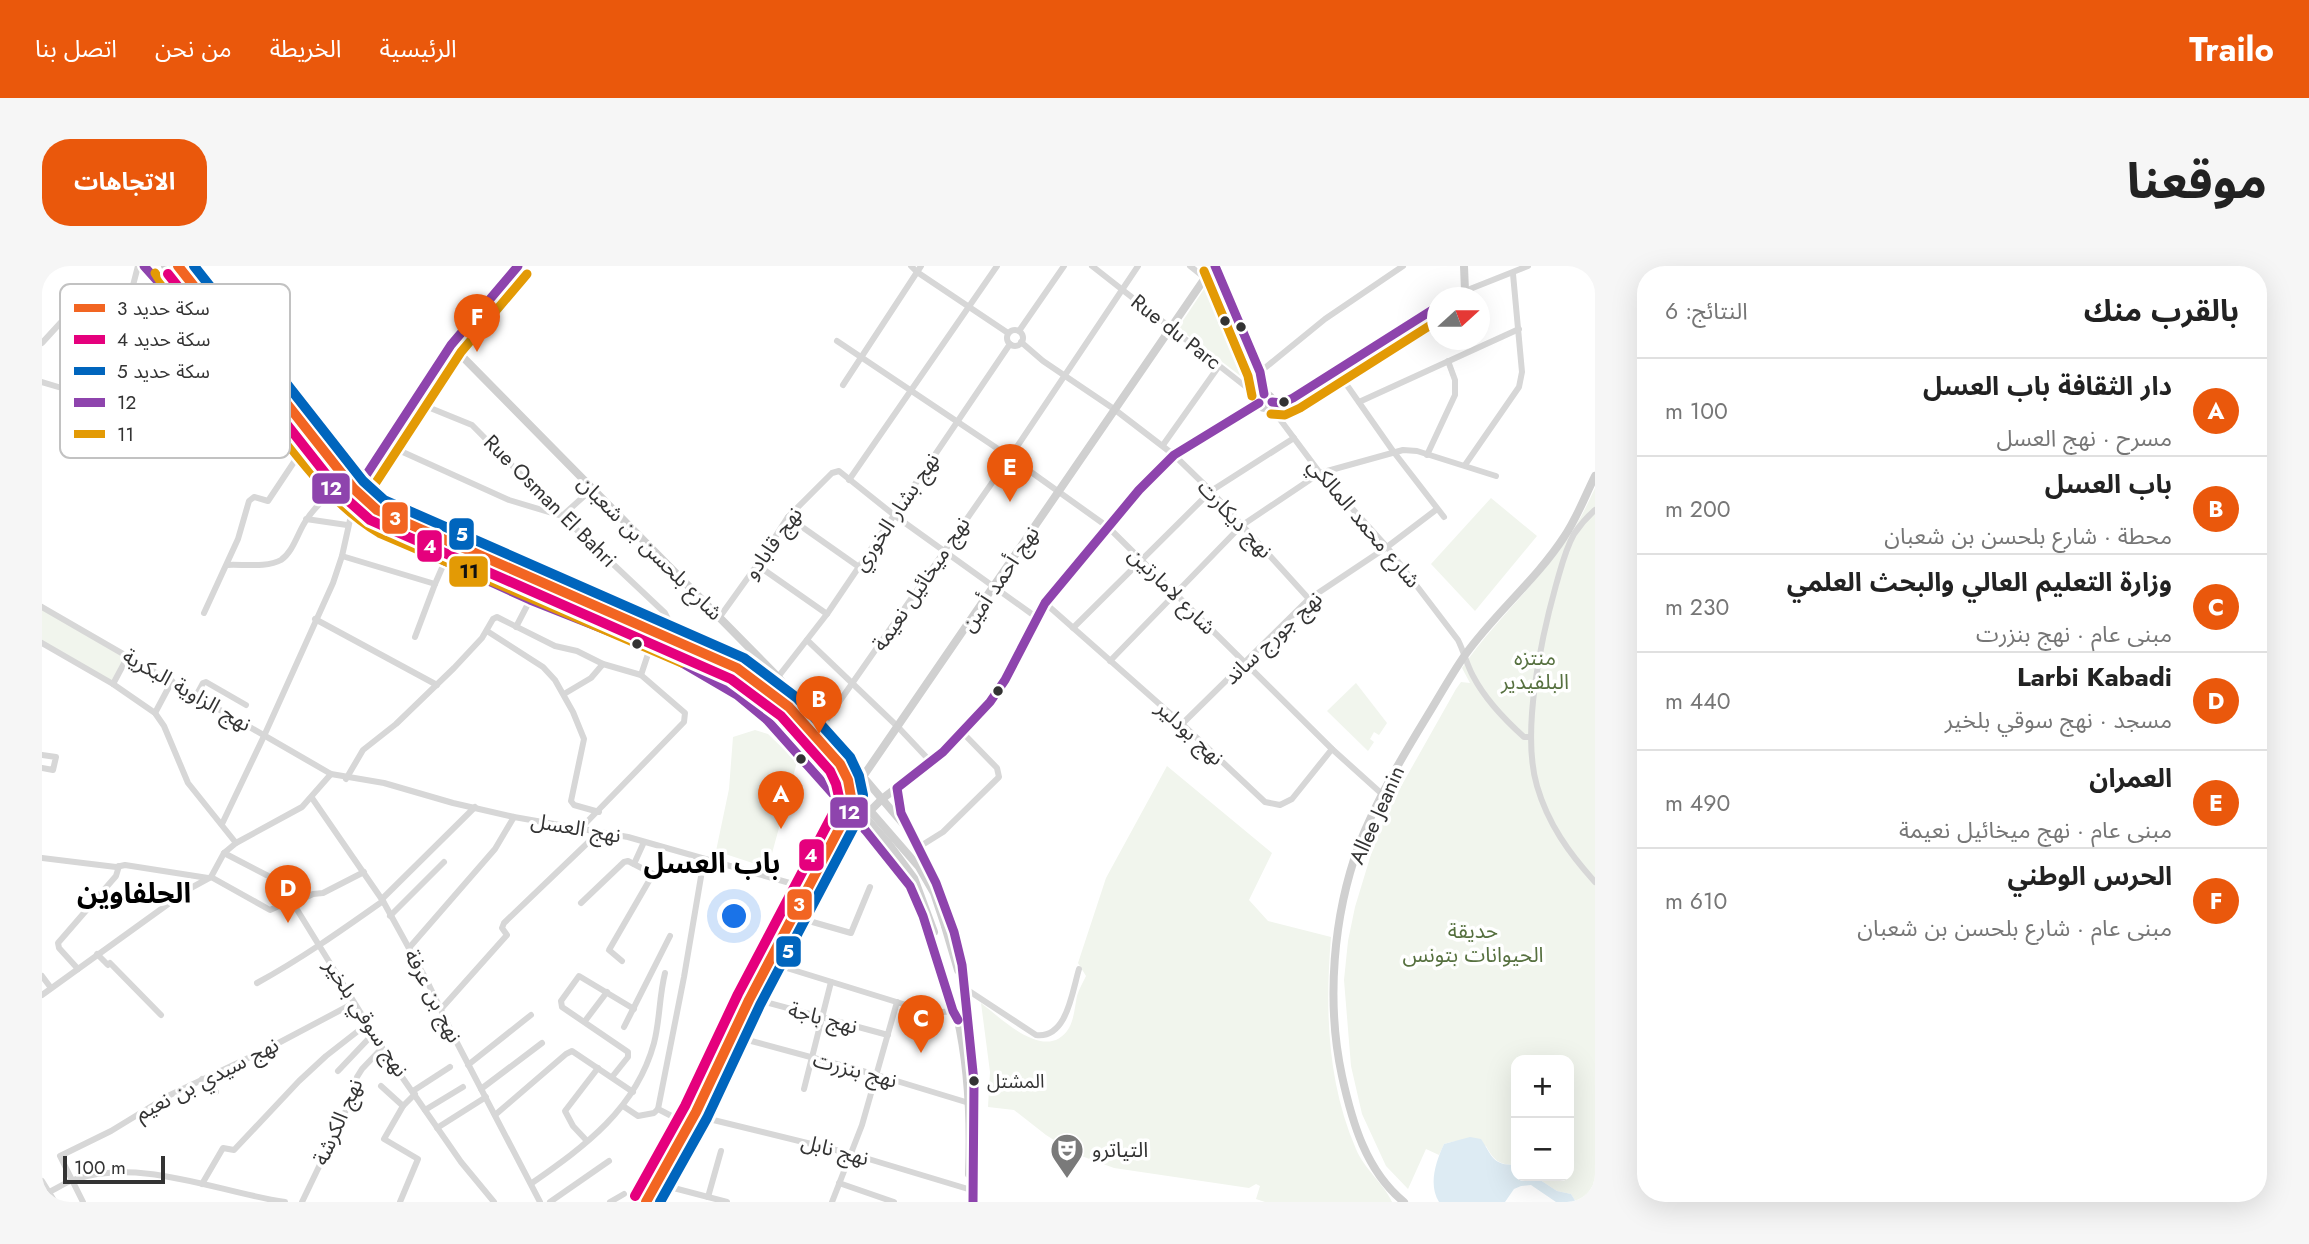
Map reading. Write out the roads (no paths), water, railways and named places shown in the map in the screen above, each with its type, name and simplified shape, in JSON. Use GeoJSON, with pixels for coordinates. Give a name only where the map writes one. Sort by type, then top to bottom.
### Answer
{"type":"FeatureCollection","features":[{"type":"Feature","properties":{"kind":"street"},"geometry":{"type":"LineString","coordinates":[[133,284],[138,266]]}},
{"type":"Feature","properties":{"kind":"street"},"geometry":{"type":"LineString","coordinates":[[144,266],[160,284]]}},
{"type":"Feature","properties":{"kind":"street"},"geometry":{"type":"LineString","coordinates":[[150,266],[164,284]]}},
{"type":"Feature","properties":{"kind":"street"},"geometry":{"type":"LineString","coordinates":[[162,266],[177,284]]}},
{"type":"Feature","properties":{"kind":"street"},"geometry":{"type":"LineString","coordinates":[[227,565],[279,561],[297,539],[306,519],[334,492],[346,493],[360,483],[451,345],[518,266]]}},
{"type":"Feature","properties":{"kind":"street"},"geometry":{"type":"LineString","coordinates":[[911,266],[1008,333]]}},
{"type":"Feature","properties":{"kind":"street"},"geometry":{"type":"LineString","coordinates":[[997,266],[849,480],[1036,617]]}},
{"type":"Feature","properties":{"kind":"street"},"geometry":{"type":"LineString","coordinates":[[1019,331],[1064,266]]}},
{"type":"Feature","properties":{"kind":"street","name":"Rue du Parc"},"geometry":{"type":"LineString","coordinates":[[1092,266],[1261,398]]}},
{"type":"Feature","properties":{"kind":"street","name":"نهج ميخائيل نعيمة"},"geometry":{"type":"LineString","coordinates":[[821,728],[1010,457],[1138,266]]}},
{"type":"Feature","properties":{"kind":"street","name":"نهج أحمد أمين"},"geometry":{"type":"LineString","coordinates":[[657,1202],[758,1000],[855,820],[862,778],[1205,278],[1190,266]]}},
{"type":"Feature","properties":{"kind":"street"},"geometry":{"type":"LineString","coordinates":[[1215,266],[1260,372],[1264,408],[1286,401],[1427,313]]}},
{"type":"Feature","properties":{"kind":"street"},"geometry":{"type":"LineString","coordinates":[[1260,372],[1325,319],[1403,266]]}},
{"type":"Feature","properties":{"kind":"street"},"geometry":{"type":"LineString","coordinates":[[1464,266],[1465,287]]}},
{"type":"Feature","properties":{"kind":"street"},"geometry":{"type":"LineString","coordinates":[[1476,287],[1528,266]]}},
{"type":"Feature","properties":{"kind":"street"},"geometry":{"type":"LineString","coordinates":[[843,385],[919,269]]}},
{"type":"Feature","properties":{"kind":"street"},"geometry":{"type":"LineString","coordinates":[[1465,465],[1519,387],[1522,372],[1513,274]]}},
{"type":"Feature","properties":{"kind":"street"},"geometry":{"type":"LineString","coordinates":[[42,344],[60,324]]}},
{"type":"Feature","properties":{"kind":"street"},"geometry":{"type":"LineString","coordinates":[[1359,402],[1519,329]]}},
{"type":"Feature","properties":{"kind":"street"},"geometry":{"type":"LineString","coordinates":[[1019,331],[1023,336],[1021,342],[1016,346],[1010,344],[1008,333],[1019,331]]}},
{"type":"Feature","properties":{"kind":"street","name":"شارع لامارتين"},"geometry":{"type":"LineString","coordinates":[[838,341],[1108,527],[1332,749],[1382,794]]}},
{"type":"Feature","properties":{"kind":"street","name":"نهج ديكارت"},"geometry":{"type":"LineString","coordinates":[[1021,342],[1043,362],[1163,445],[1211,491],[1309,599]]}},
{"type":"Feature","properties":{"kind":"street","name":"نهج بشار الخوري"},"geometry":{"type":"LineString","coordinates":[[778,677],[827,614],[1010,344]]}},
{"type":"Feature","properties":{"kind":"street","name":"شارع بلحسن بن شعبان"},"geometry":{"type":"LineString","coordinates":[[451,345],[778,677],[905,826],[919,847],[951,921],[961,957],[969,1013]]}},
{"type":"Feature","properties":{"kind":"street"},"geometry":{"type":"LineString","coordinates":[[1427,455],[1455,395],[1455,380],[1448,361]]}},
{"type":"Feature","properties":{"kind":"street"},"geometry":{"type":"LineString","coordinates":[[1163,445],[1219,366]]}},
{"type":"Feature","properties":{"kind":"street"},"geometry":{"type":"LineString","coordinates":[[1337,371],[1393,451],[1444,517]]}},
{"type":"Feature","properties":{"kind":"street"},"geometry":{"type":"LineString","coordinates":[[42,382],[60,387]]}},
{"type":"Feature","properties":{"kind":"street"},"geometry":{"type":"LineString","coordinates":[[855,820],[931,762],[990,702],[1006,680],[1045,603],[1139,490],[1174,455],[1261,398]]}},
{"type":"Feature","properties":{"kind":"street","name":"Rue Osman El Bahri"},"geometry":{"type":"LineString","coordinates":[[360,483],[382,505],[422,525],[659,627],[668,624],[665,613],[562,516],[472,425],[413,401]]}},
{"type":"Feature","properties":{"kind":"street","name":"شارع محمد المالكي"},"geometry":{"type":"LineString","coordinates":[[1271,404],[1320,473],[1387,547],[1458,640],[1468,667],[1482,692],[1524,737],[1531,737]]}},
{"type":"Feature","properties":{"kind":"street"},"geometry":{"type":"LineString","coordinates":[[290,426],[346,493],[384,522],[685,657],[739,678],[793,722],[919,867],[934,893],[969,1013],[976,1100],[973,1202]]}},
{"type":"Feature","properties":{"kind":"street"},"geometry":{"type":"LineString","coordinates":[[1073,628],[1211,491],[1294,438]]}},
{"type":"Feature","properties":{"kind":"street"},"geometry":{"type":"LineString","coordinates":[[290,440],[352,511],[381,531],[530,600],[673,657],[737,695],[767,720],[914,892],[958,1020]]}},
{"type":"Feature","properties":{"kind":"street"},"geometry":{"type":"LineString","coordinates":[[385,444],[509,500],[562,516],[592,489]]}},
{"type":"Feature","properties":{"kind":"street"},"geometry":{"type":"LineString","coordinates":[[1110,661],[1241,526],[1320,473],[1404,450],[1465,465],[1496,476]]}},
{"type":"Feature","properties":{"kind":"street"},"geometry":{"type":"LineString","coordinates":[[204,613],[238,538],[249,501],[254,496],[268,501],[300,453]]}},
{"type":"Feature","properties":{"kind":"street","name":"نهج قابادو"},"geometry":{"type":"LineString","coordinates":[[719,618],[788,517],[832,473],[839,471],[849,480]]}},
{"type":"Feature","properties":{"kind":"street","name":"Allee Jeanin"},"geometry":{"type":"LineString","coordinates":[[1404,1202],[1386,1185],[1367,1156],[1345,1089],[1335,1030],[1335,979],[1345,896],[1360,845],[1382,794],[1415,735],[1474,643],[1572,531],[1595,475]]}},
{"type":"Feature","properties":{"kind":"street","name":"نهج جورج ساند"},"geometry":{"type":"LineString","coordinates":[[1182,724],[1309,599],[1387,547],[1437,509]]}},
{"type":"Feature","properties":{"kind":"street"},"geometry":{"type":"LineString","coordinates":[[1595,510],[1572,531],[1542,643],[1531,737],[1536,784],[1550,820],[1566,849],[1595,882]]}},
{"type":"Feature","properties":{"kind":"street"},"geometry":{"type":"LineString","coordinates":[[222,824],[333,583],[352,511]]}},
{"type":"Feature","properties":{"kind":"street"},"geometry":{"type":"LineString","coordinates":[[788,517],[859,567]]}},
{"type":"Feature","properties":{"kind":"street"},"geometry":{"type":"LineString","coordinates":[[306,519],[347,525]]}},
{"type":"Feature","properties":{"kind":"street"},"geometry":{"type":"LineString","coordinates":[[342,556],[435,584]]}},
{"type":"Feature","properties":{"kind":"street"},"geometry":{"type":"LineString","coordinates":[[415,637],[444,561]]}},
{"type":"Feature","properties":{"kind":"street"},"geometry":{"type":"LineString","coordinates":[[757,565],[827,614]]}},
{"type":"Feature","properties":{"kind":"street"},"geometry":{"type":"LineString","coordinates":[[516,627],[530,600]]}},
{"type":"Feature","properties":{"kind":"street","name":"نهج بودلير"},"geometry":{"type":"LineString","coordinates":[[1045,603],[1182,724],[1265,802],[1280,805],[1292,799],[1332,749]]}},
{"type":"Feature","properties":{"kind":"street","name":"نهج الزاوية البكرية"},"geometry":{"type":"LineString","coordinates":[[42,607],[331,774]]}},
{"type":"Feature","properties":{"kind":"street"},"geometry":{"type":"LineString","coordinates":[[346,779],[363,750],[396,724],[437,685],[487,631],[496,617],[542,640],[577,651],[603,664],[641,675],[682,709],[686,718],[580,829]]}},
{"type":"Feature","properties":{"kind":"street"},"geometry":{"type":"LineString","coordinates":[[315,619],[437,685]]}},
{"type":"Feature","properties":{"kind":"street"},"geometry":{"type":"LineString","coordinates":[[487,631],[543,667],[564,694],[584,739],[570,801],[574,805],[599,812]]}},
{"type":"Feature","properties":{"kind":"street"},"geometry":{"type":"LineString","coordinates":[[807,640],[931,762]]}},
{"type":"Feature","properties":{"kind":"street"},"geometry":{"type":"LineString","coordinates":[[1458,640],[1474,643]]}},
{"type":"Feature","properties":{"kind":"street"},"geometry":{"type":"LineString","coordinates":[[42,643],[113,684],[155,713],[164,726],[188,783],[236,843]]}},
{"type":"Feature","properties":{"kind":"street"},"geometry":{"type":"LineString","coordinates":[[641,675],[650,648]]}},
{"type":"Feature","properties":{"kind":"street"},"geometry":{"type":"LineString","coordinates":[[113,684],[128,656]]}},
{"type":"Feature","properties":{"kind":"street"},"geometry":{"type":"LineString","coordinates":[[673,657],[685,657],[766,710],[792,735],[888,844],[914,878],[934,932],[958,1020],[966,1068],[969,1103],[967,1202]]}},
{"type":"Feature","properties":{"kind":"street"},"geometry":{"type":"LineString","coordinates":[[564,694],[591,678],[603,664]]}},
{"type":"Feature","properties":{"kind":"street"},"geometry":{"type":"LineString","coordinates":[[155,713],[172,681]]}},
{"type":"Feature","properties":{"kind":"street"},"geometry":{"type":"LineString","coordinates":[[196,696],[206,682],[246,705]]}},
{"type":"Feature","properties":{"kind":"street"},"geometry":{"type":"LineString","coordinates":[[919,847],[943,832],[999,777],[997,768],[962,732]]}},
{"type":"Feature","properties":{"kind":"street"},"geometry":{"type":"LineString","coordinates":[[42,755],[56,757],[52,770],[42,768]]}},
{"type":"Feature","properties":{"kind":"street"},"geometry":{"type":"LineString","coordinates":[[42,995],[119,938],[209,878],[224,853],[236,843],[302,807],[331,774]]}},
{"type":"Feature","properties":{"kind":"street","name":"نهج العسل"},"geometry":{"type":"LineString","coordinates":[[331,774],[346,779],[384,783],[513,817],[644,842],[818,891]]}},
{"type":"Feature","properties":{"kind":"street"},"geometry":{"type":"LineString","coordinates":[[897,788],[898,804],[905,826]]}},
{"type":"Feature","properties":{"kind":"street","name":"نهج بن عرفة"},"geometry":{"type":"LineString","coordinates":[[312,798],[382,900],[540,1202]]}},
{"type":"Feature","properties":{"kind":"street"},"geometry":{"type":"LineString","coordinates":[[257,983],[285,968],[382,900],[475,807]]}},
{"type":"Feature","properties":{"kind":"street"},"geometry":{"type":"LineString","coordinates":[[409,948],[495,849],[513,817]]}},
{"type":"Feature","properties":{"kind":"street"},"geometry":{"type":"LineString","coordinates":[[441,1009],[507,934],[502,926],[504,923],[598,832]]}},
{"type":"Feature","properties":{"kind":"street"},"geometry":{"type":"LineString","coordinates":[[634,864],[644,842]]}},
{"type":"Feature","properties":{"kind":"street","name":"نهج سوقي بلخير"},"geometry":{"type":"LineString","coordinates":[[224,853],[277,880],[382,1048],[461,1162],[494,1202]]}},
{"type":"Feature","properties":{"kind":"street"},"geometry":{"type":"LineString","coordinates":[[42,858],[119,866],[125,864],[209,878],[270,910],[313,894],[323,893],[364,872]]}},
{"type":"Feature","properties":{"kind":"street"},"geometry":{"type":"LineString","coordinates":[[624,1106],[638,1116],[654,1113],[658,1109],[704,859]]}},
{"type":"Feature","properties":{"kind":"street"},"geometry":{"type":"LineString","coordinates":[[581,903],[626,861],[653,875],[609,950],[622,961]]}},
{"type":"Feature","properties":{"kind":"street"},"geometry":{"type":"LineString","coordinates":[[390,916],[444,862]]}},
{"type":"Feature","properties":{"kind":"street"},"geometry":{"type":"LineString","coordinates":[[78,969],[59,948],[58,943],[116,876],[119,866]]}},
{"type":"Feature","properties":{"kind":"street"},"geometry":{"type":"LineString","coordinates":[[802,919],[851,933],[870,887]]}},
{"type":"Feature","properties":{"kind":"street"},"geometry":{"type":"LineString","coordinates":[[624,1027],[670,936]]}},
{"type":"Feature","properties":{"kind":"street"},"geometry":{"type":"LineString","coordinates":[[97,954],[108,965],[110,963],[161,1015]]}},
{"type":"Feature","properties":{"kind":"street"},"geometry":{"type":"LineString","coordinates":[[777,965],[932,1013],[953,1011]]}},
{"type":"Feature","properties":{"kind":"street"},"geometry":{"type":"LineString","coordinates":[[966,989],[1036,1035],[1044,1036],[1051,1034],[1061,1024],[1079,969]]}},
{"type":"Feature","properties":{"kind":"street"},"geometry":{"type":"LineString","coordinates":[[532,1183],[587,1141],[624,1106],[633,1092],[653,1046],[665,973]]}},
{"type":"Feature","properties":{"kind":"street"},"geometry":{"type":"LineString","coordinates":[[42,976],[51,988]]}},
{"type":"Feature","properties":{"kind":"street"},"geometry":{"type":"LineString","coordinates":[[612,1077],[628,1057],[628,1052],[560,1003],[575,978],[581,976],[634,1009]]}},
{"type":"Feature","properties":{"kind":"street"},"geometry":{"type":"LineString","coordinates":[[804,1090],[831,982]]}},
{"type":"Feature","properties":{"kind":"street"},"geometry":{"type":"LineString","coordinates":[[585,1021],[607,992]]}},
{"type":"Feature","properties":{"kind":"street","name":"نهج باجة"},"geometry":{"type":"LineString","coordinates":[[758,1000],[888,1035]]}},
{"type":"Feature","properties":{"kind":"street"},"geometry":{"type":"LineString","coordinates":[[832,1202],[852,1154],[897,1002]]}},
{"type":"Feature","properties":{"kind":"street","name":"نهج سيدي بن نعيم"},"geometry":{"type":"LineString","coordinates":[[72,1181],[60,1156],[99,1138],[159,1101],[354,1003]]}},
{"type":"Feature","properties":{"kind":"street"},"geometry":{"type":"LineString","coordinates":[[468,1065],[531,1014]]}},
{"type":"Feature","properties":{"kind":"street"},"geometry":{"type":"LineString","coordinates":[[202,1184],[223,1148],[234,1150],[299,1081],[368,1024]]}},
{"type":"Feature","properties":{"kind":"street"},"geometry":{"type":"LineString","coordinates":[[338,1071],[373,1034]]}},
{"type":"Feature","properties":{"kind":"street","name":"نهج بنزرت"},"geometry":{"type":"LineString","coordinates":[[740,1038],[969,1103]]}},
{"type":"Feature","properties":{"kind":"street"},"geometry":{"type":"LineString","coordinates":[[481,1089],[542,1043]]}},
{"type":"Feature","properties":{"kind":"street","name":"نهج الكرشة"},"geometry":{"type":"LineString","coordinates":[[302,1202],[345,1112],[357,1077],[382,1048]]}},
{"type":"Feature","properties":{"kind":"street"},"geometry":{"type":"LineString","coordinates":[[495,1115],[568,1052],[576,1052],[633,1092]]}},
{"type":"Feature","properties":{"kind":"street"},"geometry":{"type":"LineString","coordinates":[[400,1202],[418,1159],[384,1139],[414,1093],[450,1067]]}},
{"type":"Feature","properties":{"kind":"street"},"geometry":{"type":"LineString","coordinates":[[587,1141],[573,1126],[565,1111],[598,1068]]}},
{"type":"Feature","properties":{"kind":"street"},"geometry":{"type":"LineString","coordinates":[[202,1079],[216,1092]]}},
{"type":"Feature","properties":{"kind":"street"},"geometry":{"type":"LineString","coordinates":[[381,1086],[403,1107]]}},
{"type":"Feature","properties":{"kind":"street"},"geometry":{"type":"LineString","coordinates":[[425,1110],[463,1087]]}},
{"type":"Feature","properties":{"kind":"street"},"geometry":{"type":"LineString","coordinates":[[437,1128],[486,1097]]}},
{"type":"Feature","properties":{"kind":"street"},"geometry":{"type":"LineString","coordinates":[[658,1109],[685,1123]]}},
{"type":"Feature","properties":{"kind":"street","name":"نهج نابل"},"geometry":{"type":"LineString","coordinates":[[701,1117],[852,1154],[968,1189]]}},
{"type":"Feature","properties":{"kind":"street"},"geometry":{"type":"LineString","coordinates":[[708,1197],[721,1151]]}},
{"type":"Feature","properties":{"kind":"street"},"geometry":{"type":"LineString","coordinates":[[550,1202],[609,1161]]}},
{"type":"Feature","properties":{"kind":"street"},"geometry":{"type":"LineString","coordinates":[[49,1192],[72,1181],[116,1172],[165,1175],[263,1201],[285,1202]]}},
{"type":"Feature","properties":{"kind":"street"},"geometry":{"type":"LineString","coordinates":[[42,1181],[55,1202]]}},
{"type":"Feature","properties":{"kind":"street"},"geometry":{"type":"LineString","coordinates":[[72,1181],[83,1202]]}},
{"type":"Feature","properties":{"kind":"street"},"geometry":{"type":"LineString","coordinates":[[839,1183],[894,1202]]}},
{"type":"Feature","properties":{"kind":"street"},"geometry":{"type":"LineString","coordinates":[[666,1186],[727,1202]]}},
{"type":"Feature","properties":{"kind":"street"},"geometry":{"type":"LineString","coordinates":[[610,1202],[624,1194]]}},
{"type":"Feature","properties":{"kind":"tunnel"},"geometry":{"type":"LineString","coordinates":[[42,1194],[47,1202]]}},
{"type":"Feature","properties":{"kind":"tram line"},"geometry":{"type":"LineString","coordinates":[[180,269],[195,284]]}},
{"type":"Feature","properties":{"kind":"rail line","name":"3"},"geometry":{"type":"LineString","coordinates":[[178,266],[192,284]]}},
{"type":"Feature","properties":{"kind":"rail line","name":"5"},"geometry":{"type":"LineString","coordinates":[[194,266],[208,284]]}},
{"type":"Feature","properties":{"kind":"rail line","name":"4"},"geometry":{"type":"LineString","coordinates":[[168,274],[176,284]]}},
{"type":"Feature","properties":{"kind":"rail line","name":"5"},"geometry":{"type":"LineString","coordinates":[[290,388],[363,481],[384,500],[744,658],[797,698],[850,757],[859,776],[863,795],[859,817],[760,1005],[707,1118],[660,1202]]}},
{"type":"Feature","properties":{"kind":"rail line","name":"3"},"geometry":{"type":"LineString","coordinates":[[290,408],[354,489],[377,510],[737,668],[789,707],[840,764],[848,780],[851,797],[848,812],[749,1000],[696,1112],[646,1202]]}},
{"type":"Feature","properties":{"kind":"rail line","name":"4"},"geometry":{"type":"LineString","coordinates":[[290,429],[344,497],[370,520],[731,679],[781,716],[830,771],[836,784],[839,797],[836,808],[738,994],[685,1106],[635,1196]]}},
{"type":"Feature","properties":{"kind":"place","name":"الحرس الوطني"},"geometry":{"type":"Point","coordinates":[477,352]}},
{"type":"Feature","properties":{"kind":"place","name":"العمران"},"geometry":{"type":"Point","coordinates":[1010,502]}},
{"type":"Feature","properties":{"kind":"place","name":"باب العسل"},"geometry":{"type":"Point","coordinates":[819,734]}},
{"type":"Feature","properties":{"kind":"place","name":"دار الثقافة باب العسل"},"geometry":{"type":"Point","coordinates":[781,829]}},
{"type":"Feature","properties":{"kind":"place","name":"Larbi Kabadi"},"geometry":{"type":"Point","coordinates":[288,923]}},
{"type":"Feature","properties":{"kind":"place","name":"وزارة التعليم العالي والبحث العلمي"},"geometry":{"type":"Point","coordinates":[921,1053]}},
{"type":"Feature","properties":{"kind":"place","name":"المشتل"},"geometry":{"type":"Point","coordinates":[974,1081]}},
{"type":"Feature","properties":{"kind":"place","name":"التياترو"},"geometry":{"type":"Point","coordinates":[1067,1180]}},
{"type":"Feature","properties":{"kind":"district","name":"باب العسل"},"geometry":{"type":"Point","coordinates":[712,863]}},
{"type":"Feature","properties":{"kind":"district","name":"الحلفاوين"},"geometry":{"type":"Point","coordinates":[134,893]}},
{"type":"Feature","properties":{"kind":"park label","name":"منتزه البلفيدير"},"geometry":{"type":"Point","coordinates":[1535,670]}},
{"type":"Feature","properties":{"kind":"park label","name":"حديقة الحيوانات بتونس"},"geometry":{"type":"Point","coordinates":[1473,943]}}]}
